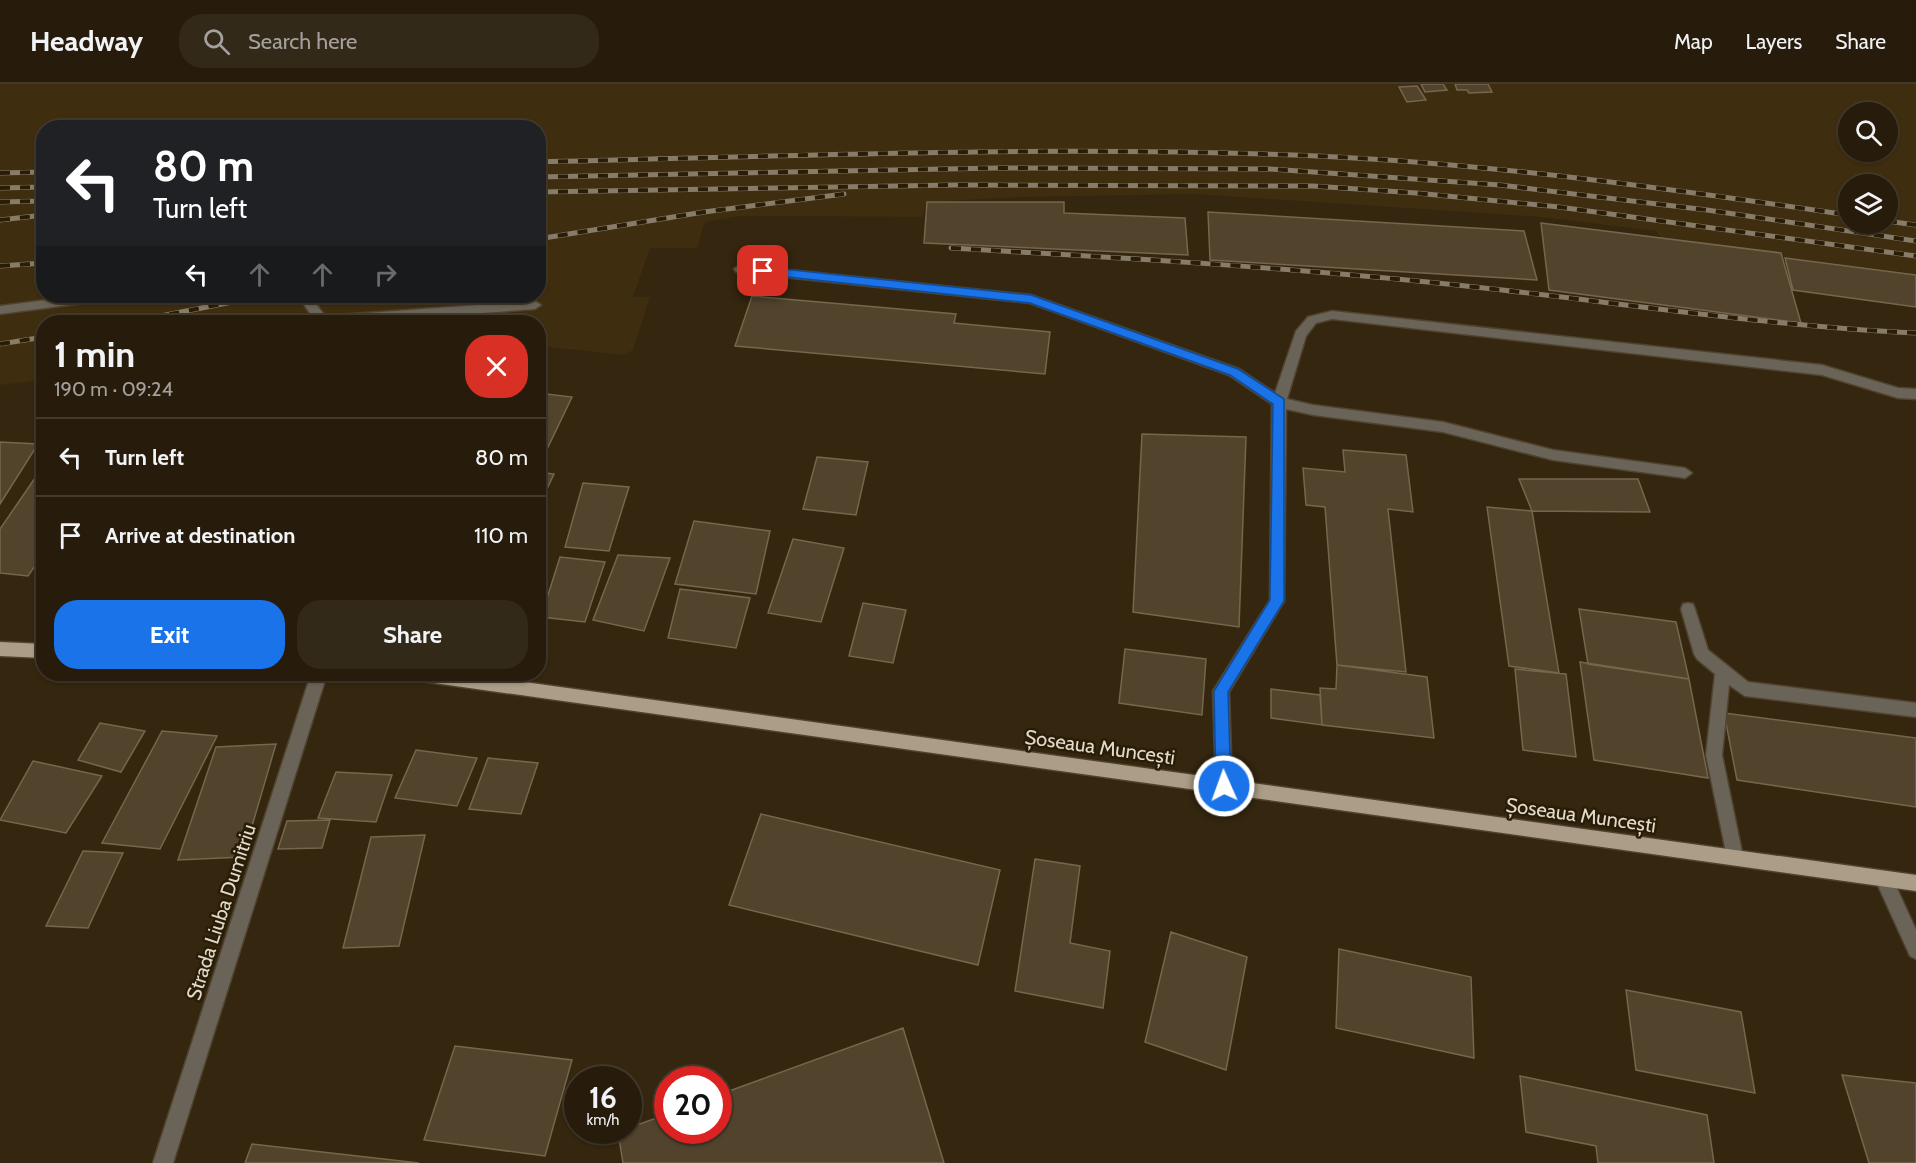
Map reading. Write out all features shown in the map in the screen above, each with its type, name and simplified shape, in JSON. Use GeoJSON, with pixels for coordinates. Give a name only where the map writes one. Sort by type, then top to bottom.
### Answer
{"type":"FeatureCollection","features":[{"type":"Feature","properties":{"kind":"main road"},"geometry":{"type":"LineString","coordinates":[[0,649],[36,651]]}},
{"type":"Feature","properties":{"kind":"main road","name":"Șoseaua Muncești"},"geometry":{"type":"LineString","coordinates":[[470,681],[1916,883]]}},
{"type":"Feature","properties":{"kind":"street"},"geometry":{"type":"LineString","coordinates":[[741,269],[1031,299],[1234,372],[1279,402],[1313,410],[1443,426],[1553,455],[1685,473]]}},
{"type":"Feature","properties":{"kind":"street"},"geometry":{"type":"LineString","coordinates":[[0,310],[53,303]]}},
{"type":"Feature","properties":{"kind":"street"},"geometry":{"type":"LineString","coordinates":[[397,315],[535,304]]}},
{"type":"Feature","properties":{"kind":"street"},"geometry":{"type":"LineString","coordinates":[[1224,786],[1221,691],[1277,601],[1279,402],[1300,334],[1312,320],[1332,315],[1822,370],[1898,393],[1916,394]]}},
{"type":"Feature","properties":{"kind":"street"},"geometry":{"type":"LineString","coordinates":[[1688,609],[1702,654],[1745,689],[1916,711]]}},
{"type":"Feature","properties":{"kind":"street"},"geometry":{"type":"LineString","coordinates":[[1723,671],[1714,755],[1735,857]]}},
{"type":"Feature","properties":{"kind":"street","name":"Strada Liuba Dumitriu"},"geometry":{"type":"LineString","coordinates":[[163,1163],[317,681]]}},
{"type":"Feature","properties":{"kind":"street"},"geometry":{"type":"LineString","coordinates":[[1884,879],[1916,950]]}},
{"type":"Feature","properties":{"kind":"shaded area"},"geometry":{"type":"Polygon","coordinates":[[[0,84],[1916,84],[1916,274],[1664,242],[1656,231],[1541,217],[1194,194],[1025,197],[927,202],[922,217],[741,216],[705,222],[697,248],[650,248],[633,297],[650,297],[633,350],[623,355],[546,347],[546,315],[36,315],[36,381],[0,385],[0,84]]]}},
{"type":"Feature","properties":{"kind":"building"},"geometry":{"type":"Polygon","coordinates":[[[1421,84],[1443,84],[1447,90],[1425,92],[1421,84]]]}},
{"type":"Feature","properties":{"kind":"building"},"geometry":{"type":"Polygon","coordinates":[[[1455,84],[1488,84],[1492,92],[1469,93],[1467,90],[1457,90],[1455,84]]]}},
{"type":"Feature","properties":{"kind":"building"},"geometry":{"type":"Polygon","coordinates":[[[1417,86],[1426,100],[1407,102],[1399,87],[1417,86]]]}},
{"type":"Feature","properties":{"kind":"building"},"geometry":{"type":"Polygon","coordinates":[[[927,202],[1064,202],[1064,213],[1185,218],[1188,255],[924,243],[927,202]]]}},
{"type":"Feature","properties":{"kind":"building"},"geometry":{"type":"Polygon","coordinates":[[[1208,212],[1524,231],[1537,280],[1210,260],[1208,212]]]}},
{"type":"Feature","properties":{"kind":"building"},"geometry":{"type":"Polygon","coordinates":[[[1541,223],[1781,253],[1801,323],[1549,290],[1541,223]]]}},
{"type":"Feature","properties":{"kind":"building"},"geometry":{"type":"Polygon","coordinates":[[[1785,258],[1916,275],[1916,307],[1793,290],[1785,258]]]}},
{"type":"Feature","properties":{"kind":"building"},"geometry":{"type":"Polygon","coordinates":[[[752,296],[956,314],[954,323],[1050,332],[1045,374],[735,346],[752,296]]]}},
{"type":"Feature","properties":{"kind":"building"},"geometry":{"type":"Polygon","coordinates":[[[546,394],[572,397],[546,451],[546,394]]]}},
{"type":"Feature","properties":{"kind":"building"},"geometry":{"type":"Polygon","coordinates":[[[1142,434],[1246,437],[1239,627],[1133,612],[1142,434]]]}},
{"type":"Feature","properties":{"kind":"building"},"geometry":{"type":"Polygon","coordinates":[[[0,442],[36,444],[36,447],[0,504],[0,442]]]}},
{"type":"Feature","properties":{"kind":"building"},"geometry":{"type":"Polygon","coordinates":[[[1343,450],[1406,455],[1413,512],[1388,509],[1406,672],[1337,665],[1325,507],[1306,505],[1303,468],[1345,472],[1343,450]]]}},
{"type":"Feature","properties":{"kind":"building"},"geometry":{"type":"Polygon","coordinates":[[[817,457],[868,462],[856,515],[803,509],[817,457]]]}},
{"type":"Feature","properties":{"kind":"building"},"geometry":{"type":"Polygon","coordinates":[[[546,473],[554,474],[546,491],[546,473]]]}},
{"type":"Feature","properties":{"kind":"building"},"geometry":{"type":"Polygon","coordinates":[[[36,477],[36,564],[28,576],[0,573],[0,529],[36,477]]]}},
{"type":"Feature","properties":{"kind":"building"},"geometry":{"type":"Polygon","coordinates":[[[1519,479],[1638,479],[1650,512],[1532,511],[1519,479]]]}},
{"type":"Feature","properties":{"kind":"building"},"geometry":{"type":"Polygon","coordinates":[[[583,483],[629,487],[609,551],[565,547],[583,483]]]}},
{"type":"Feature","properties":{"kind":"building"},"geometry":{"type":"Polygon","coordinates":[[[1487,507],[1532,511],[1559,673],[1509,666],[1487,507]]]}},
{"type":"Feature","properties":{"kind":"building"},"geometry":{"type":"Polygon","coordinates":[[[694,521],[770,531],[756,594],[675,584],[694,521]]]}},
{"type":"Feature","properties":{"kind":"building"},"geometry":{"type":"Polygon","coordinates":[[[793,539],[844,548],[821,622],[768,613],[793,539]]]}},
{"type":"Feature","properties":{"kind":"building"},"geometry":{"type":"Polygon","coordinates":[[[618,555],[670,558],[644,631],[593,620],[618,555]]]}},
{"type":"Feature","properties":{"kind":"building"},"geometry":{"type":"Polygon","coordinates":[[[560,557],[605,562],[585,622],[546,618],[546,601],[560,557]]]}},
{"type":"Feature","properties":{"kind":"building"},"geometry":{"type":"Polygon","coordinates":[[[680,589],[750,598],[736,648],[668,638],[680,589]]]}},
{"type":"Feature","properties":{"kind":"building"},"geometry":{"type":"Polygon","coordinates":[[[863,603],[906,610],[893,663],[849,656],[863,603]]]}},
{"type":"Feature","properties":{"kind":"building"},"geometry":{"type":"Polygon","coordinates":[[[1579,609],[1676,622],[1689,679],[1588,664],[1579,609]]]}},
{"type":"Feature","properties":{"kind":"building"},"geometry":{"type":"Polygon","coordinates":[[[1125,649],[1206,659],[1202,715],[1119,703],[1125,649]]]}},
{"type":"Feature","properties":{"kind":"building"},"geometry":{"type":"Polygon","coordinates":[[[1580,662],[1689,679],[1708,778],[1594,760],[1580,662]]]}},
{"type":"Feature","properties":{"kind":"building"},"geometry":{"type":"Polygon","coordinates":[[[1337,665],[1427,677],[1434,738],[1322,725],[1320,688],[1336,689],[1337,665]]]}},
{"type":"Feature","properties":{"kind":"building"},"geometry":{"type":"Polygon","coordinates":[[[1515,669],[1566,674],[1576,757],[1523,750],[1515,669]]]}},
{"type":"Feature","properties":{"kind":"building"},"geometry":{"type":"Polygon","coordinates":[[[1271,689],[1320,695],[1322,725],[1271,718],[1271,689]]]}},
{"type":"Feature","properties":{"kind":"building"},"geometry":{"type":"Polygon","coordinates":[[[1724,713],[1916,738],[1916,807],[1737,780],[1724,713]]]}},
{"type":"Feature","properties":{"kind":"building"},"geometry":{"type":"Polygon","coordinates":[[[100,723],[145,731],[121,772],[78,760],[100,723]]]}},
{"type":"Feature","properties":{"kind":"building"},"geometry":{"type":"Polygon","coordinates":[[[162,731],[217,736],[160,849],[102,843],[162,731]]]}},
{"type":"Feature","properties":{"kind":"building"},"geometry":{"type":"Polygon","coordinates":[[[276,744],[243,857],[178,860],[216,747],[276,744]]]}},
{"type":"Feature","properties":{"kind":"building"},"geometry":{"type":"Polygon","coordinates":[[[416,750],[477,758],[457,806],[395,798],[416,750]]]}},
{"type":"Feature","properties":{"kind":"building"},"geometry":{"type":"Polygon","coordinates":[[[488,758],[538,763],[521,814],[469,809],[488,758]]]}},
{"type":"Feature","properties":{"kind":"building"},"geometry":{"type":"Polygon","coordinates":[[[33,761],[102,776],[66,833],[0,820],[33,761]]]}},
{"type":"Feature","properties":{"kind":"building"},"geometry":{"type":"Polygon","coordinates":[[[336,772],[392,775],[376,822],[318,818],[336,772]]]}},
{"type":"Feature","properties":{"kind":"building"},"geometry":{"type":"Polygon","coordinates":[[[761,814],[1000,870],[978,965],[729,905],[761,814]]]}},
{"type":"Feature","properties":{"kind":"building"},"geometry":{"type":"Polygon","coordinates":[[[330,820],[322,848],[278,849],[287,821],[330,820]]]}},
{"type":"Feature","properties":{"kind":"building"},"geometry":{"type":"Polygon","coordinates":[[[425,835],[399,946],[343,948],[371,837],[425,835]]]}},
{"type":"Feature","properties":{"kind":"building"},"geometry":{"type":"Polygon","coordinates":[[[83,851],[123,853],[88,928],[46,926],[83,851]]]}},
{"type":"Feature","properties":{"kind":"building"},"geometry":{"type":"Polygon","coordinates":[[[1035,859],[1080,866],[1070,943],[1110,951],[1103,1008],[1015,991],[1035,859]]]}},
{"type":"Feature","properties":{"kind":"building"},"geometry":{"type":"Polygon","coordinates":[[[1171,932],[1247,957],[1226,1070],[1145,1042],[1171,932]]]}},
{"type":"Feature","properties":{"kind":"building"},"geometry":{"type":"Polygon","coordinates":[[[1339,949],[1471,977],[1474,1058],[1336,1028],[1339,949]]]}},
{"type":"Feature","properties":{"kind":"building"},"geometry":{"type":"Polygon","coordinates":[[[1626,990],[1741,1012],[1755,1093],[1636,1070],[1626,990]]]}},
{"type":"Feature","properties":{"kind":"building"},"geometry":{"type":"Polygon","coordinates":[[[903,1028],[944,1163],[623,1163],[620,1144],[642,1144],[642,1123],[654,1119],[654,1144],[732,1144],[732,1090],[903,1028]]]}},
{"type":"Feature","properties":{"kind":"building"},"geometry":{"type":"Polygon","coordinates":[[[455,1046],[572,1060],[570,1066],[564,1066],[564,1088],[545,1156],[424,1140],[455,1046]]]}},
{"type":"Feature","properties":{"kind":"building"},"geometry":{"type":"Polygon","coordinates":[[[1842,1075],[1916,1083],[1916,1163],[1869,1163],[1842,1075]]]}},
{"type":"Feature","properties":{"kind":"building"},"geometry":{"type":"Polygon","coordinates":[[[1520,1076],[1707,1115],[1714,1163],[1598,1163],[1596,1146],[1526,1132],[1520,1076]]]}},
{"type":"Feature","properties":{"kind":"building"},"geometry":{"type":"Polygon","coordinates":[[[252,1144],[419,1163],[245,1163],[252,1144]]]}},
{"type":"Feature","properties":{"kind":"railway"},"geometry":{"type":"LineString","coordinates":[[546,162],[1025,151],[1317,156],[1517,171],[1838,214]]}},
{"type":"Feature","properties":{"kind":"railway"},"geometry":{"type":"LineString","coordinates":[[546,177],[997,168],[1270,169],[1500,185],[1707,210],[1916,241]]}},
{"type":"Feature","properties":{"kind":"railway"},"geometry":{"type":"LineString","coordinates":[[0,173],[36,172]]}},
{"type":"Feature","properties":{"kind":"railway"},"geometry":{"type":"LineString","coordinates":[[546,192],[955,185],[1313,186],[1559,207],[1916,256]]}},
{"type":"Feature","properties":{"kind":"railway"},"geometry":{"type":"LineString","coordinates":[[0,188],[36,187]]}},
{"type":"Feature","properties":{"kind":"railway"},"geometry":{"type":"LineString","coordinates":[[546,238],[704,212],[844,194]]}},
{"type":"Feature","properties":{"kind":"railway"},"geometry":{"type":"LineString","coordinates":[[0,202],[36,201]]}},
{"type":"Feature","properties":{"kind":"railway"},"geometry":{"type":"LineString","coordinates":[[0,220],[36,216]]}},
{"type":"Feature","properties":{"kind":"railway"},"geometry":{"type":"LineString","coordinates":[[1898,223],[1916,225]]}},
{"type":"Feature","properties":{"kind":"railway"},"geometry":{"type":"LineString","coordinates":[[951,248],[1344,274],[1475,287],[1750,320],[1916,333]]}},
{"type":"Feature","properties":{"kind":"railway"},"geometry":{"type":"LineString","coordinates":[[0,266],[36,264]]}},
{"type":"Feature","properties":{"kind":"railway"},"geometry":{"type":"LineString","coordinates":[[166,315],[227,303]]}},
{"type":"Feature","properties":{"kind":"railway"},"geometry":{"type":"LineString","coordinates":[[0,344],[36,338]]}},
{"type":"Feature","properties":{"kind":"route"},"geometry":{"type":"LineString","coordinates":[[763,271],[1031,299],[1234,372],[1279,402],[1277,601],[1221,691],[1224,786]]}}]}
